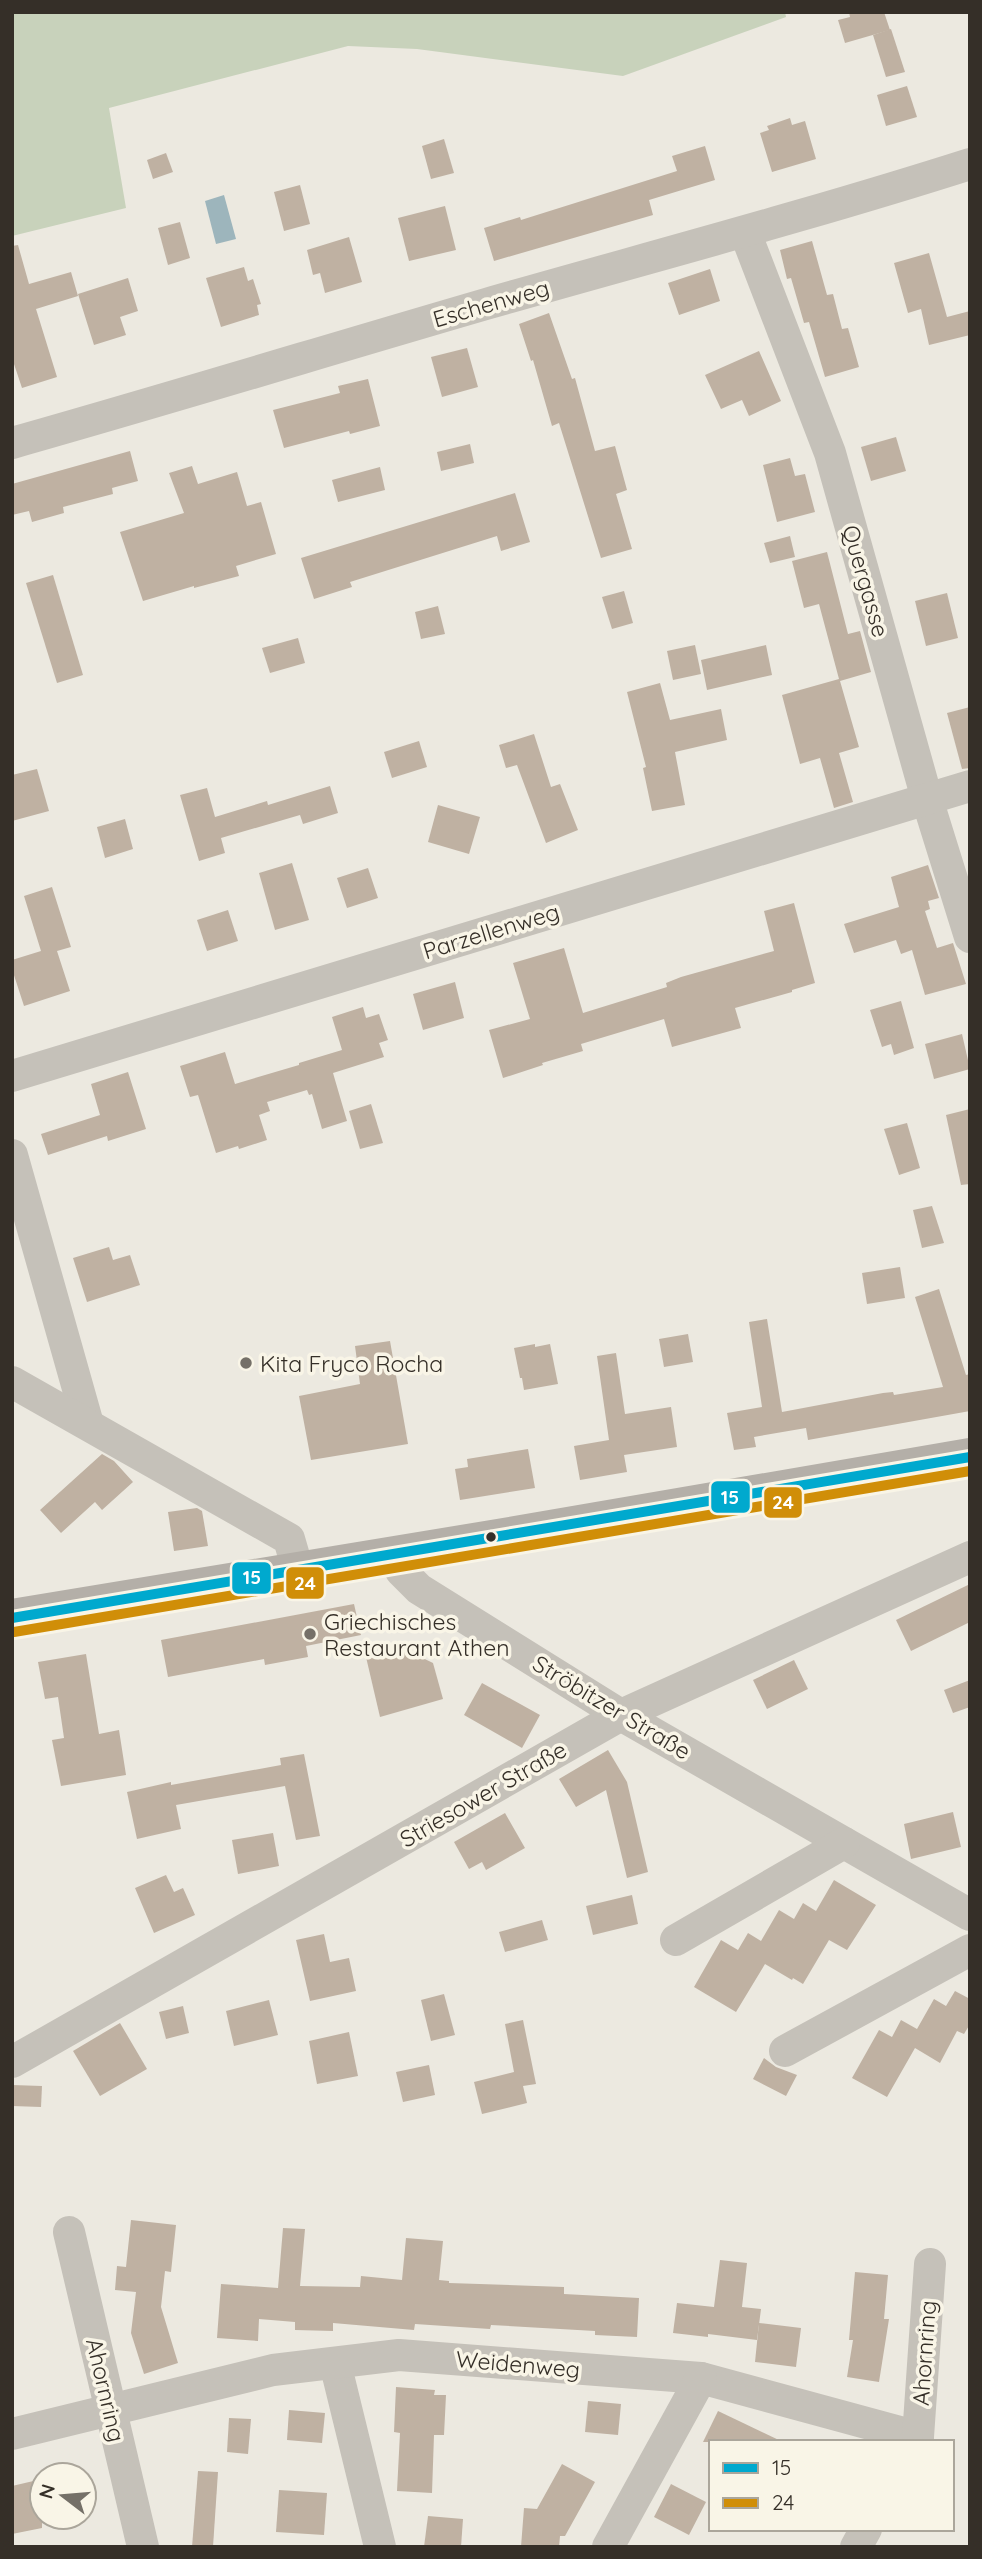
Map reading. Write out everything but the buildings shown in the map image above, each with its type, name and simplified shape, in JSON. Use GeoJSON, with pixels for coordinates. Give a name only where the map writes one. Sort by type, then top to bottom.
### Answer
{"type":"FeatureCollection","features":[{"type":"Feature","properties":{"kind":"main road"},"geometry":{"type":"LineString","coordinates":[[12,1618],[970,1457]]}},
{"type":"Feature","properties":{"kind":"street","name":"Eschenweg"},"geometry":{"type":"LineString","coordinates":[[12,443],[846,204],[970,164]]}},
{"type":"Feature","properties":{"kind":"street","name":"Quergasse"},"geometry":{"type":"LineString","coordinates":[[745,232],[831,453],[927,799],[970,937]]}},
{"type":"Feature","properties":{"kind":"street","name":"Parzellenweg"},"geometry":{"type":"LineString","coordinates":[[12,1076],[970,786]]}},
{"type":"Feature","properties":{"kind":"street"},"geometry":{"type":"LineString","coordinates":[[12,1155],[88,1424]]}},
{"type":"Feature","properties":{"kind":"street"},"geometry":{"type":"LineString","coordinates":[[12,1382],[289,1539],[298,1570]]}},
{"type":"Feature","properties":{"kind":"street","name":"Ströbitzer Straße"},"geometry":{"type":"LineString","coordinates":[[399,1554],[401,1572],[419,1589],[621,1715],[970,1915]]}},
{"type":"Feature","properties":{"kind":"street","name":"Striesower Straße"},"geometry":{"type":"LineString","coordinates":[[12,2062],[621,1715],[970,1557]]}},
{"type":"Feature","properties":{"kind":"street"},"geometry":{"type":"LineString","coordinates":[[676,1940],[844,1843]]}},
{"type":"Feature","properties":{"kind":"street"},"geometry":{"type":"LineString","coordinates":[[785,2052],[970,1950]]}},
{"type":"Feature","properties":{"kind":"street","name":"Ahornring"},"geometry":{"type":"LineString","coordinates":[[69,2232],[143,2547]]}},
{"type":"Feature","properties":{"kind":"street","name":"Ahornring"},"geometry":{"type":"LineString","coordinates":[[917,2439],[930,2264]]}},
{"type":"Feature","properties":{"kind":"street","name":"Weidenweg"},"geometry":{"type":"LineString","coordinates":[[12,2434],[273,2370],[399,2355],[701,2378],[917,2439]]}},
{"type":"Feature","properties":{"kind":"street"},"geometry":{"type":"LineString","coordinates":[[335,2362],[380,2547]]}},
{"type":"Feature","properties":{"kind":"street"},"geometry":{"type":"LineString","coordinates":[[608,2547],[701,2378]]}},
{"type":"Feature","properties":{"kind":"street"},"geometry":{"type":"LineString","coordinates":[[856,2547],[865,2531]]}},
{"type":"Feature","properties":{"kind":"green space"},"geometry":{"type":"Polygon","coordinates":[[[12,12],[785,12],[786,17],[623,76],[417,49],[348,46],[109,108],[126,208],[12,236],[12,12]]]}},
{"type":"Feature","properties":{"kind":"water"},"geometry":{"type":"Polygon","coordinates":[[[224,195],[236,239],[216,244],[205,201],[224,195]]]}},
{"type":"Feature","properties":{"kind":"transit line","name":"15"},"geometry":{"type":"LineString","coordinates":[[12,1618],[970,1457]]}},
{"type":"Feature","properties":{"kind":"transit line","name":"24"},"geometry":{"type":"LineString","coordinates":[[14,1632],[970,1471]]}},
{"type":"Feature","properties":{"kind":"place","name":"Kita Fryco Rocha"},"geometry":{"type":"Point","coordinates":[246,1363]}},
{"type":"Feature","properties":{"kind":"place","name":"Griechisches Restaurant Athen"},"geometry":{"type":"Point","coordinates":[310,1634]}}]}
